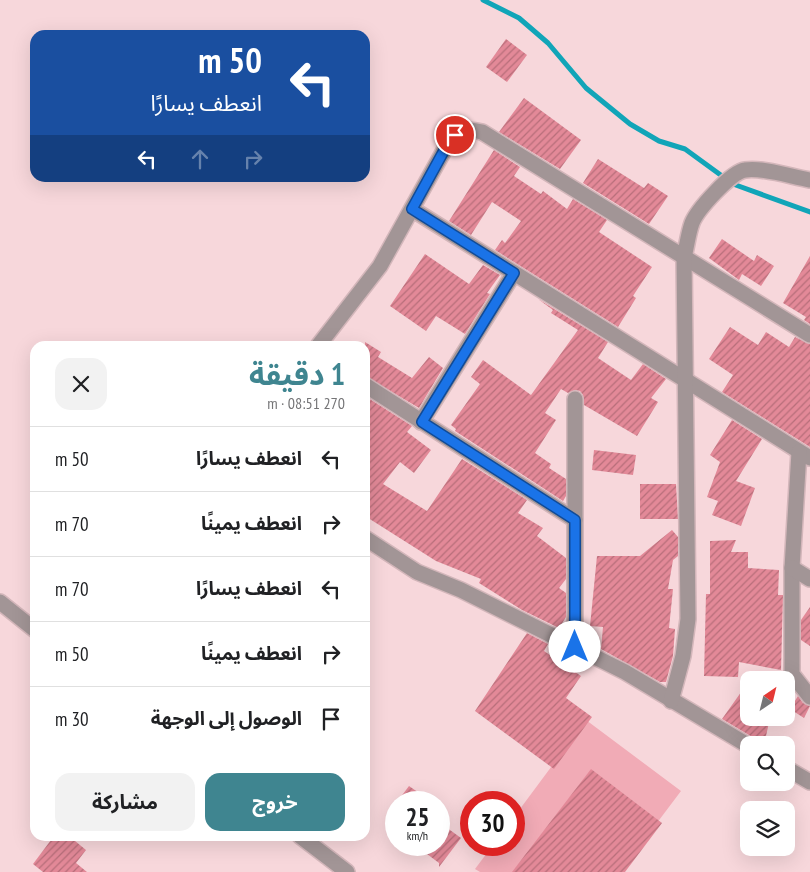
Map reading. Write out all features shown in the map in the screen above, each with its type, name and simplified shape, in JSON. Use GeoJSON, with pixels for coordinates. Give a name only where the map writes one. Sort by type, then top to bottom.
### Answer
{"type":"FeatureCollection","features":[{"type":"Feature","properties":{"kind":"street"},"geometry":{"type":"LineString","coordinates":[[322,341],[380,266],[446,147],[455,135],[470,129],[482,132],[810,335]]}},
{"type":"Feature","properties":{"kind":"street"},"geometry":{"type":"LineString","coordinates":[[671,701],[683,656],[688,620],[684,257],[692,221],[724,181],[735,173],[757,170],[810,180]]}},
{"type":"Feature","properties":{"kind":"street"},"geometry":{"type":"LineString","coordinates":[[412,209],[805,455],[792,568],[792,674],[810,697]]}},
{"type":"Feature","properties":{"kind":"street"},"geometry":{"type":"LineString","coordinates":[[422,422],[514,273]]}},
{"type":"Feature","properties":{"kind":"street"},"geometry":{"type":"LineString","coordinates":[[370,387],[575,520]]}},
{"type":"Feature","properties":{"kind":"street"},"geometry":{"type":"LineString","coordinates":[[575,647],[576,399]]}},
{"type":"Feature","properties":{"kind":"street"},"geometry":{"type":"LineString","coordinates":[[370,541],[417,572],[461,590],[625,672],[740,741]]}},
{"type":"Feature","properties":{"kind":"street"},"geometry":{"type":"LineString","coordinates":[[792,568],[810,579]]}},
{"type":"Feature","properties":{"kind":"street"},"geometry":{"type":"LineString","coordinates":[[0,602],[30,626]]}},
{"type":"Feature","properties":{"kind":"street"},"geometry":{"type":"LineString","coordinates":[[795,773],[810,782]]}},
{"type":"Feature","properties":{"kind":"street"},"geometry":{"type":"LineString","coordinates":[[307,841],[347,872]]}},
{"type":"Feature","properties":{"kind":"shaded area"},"geometry":{"type":"Polygon","coordinates":[[[586,720],[681,791],[620,872],[480,872],[475,869],[485,856],[525,856],[525,802],[586,720]]]}},
{"type":"Feature","properties":{"kind":"building"},"geometry":{"type":"Polygon","coordinates":[[[506,39],[527,55],[507,82],[486,67],[506,39]]]}},
{"type":"Feature","properties":{"kind":"building"},"geometry":{"type":"Polygon","coordinates":[[[524,98],[581,140],[560,169],[499,132],[524,98]]]}},
{"type":"Feature","properties":{"kind":"building"},"geometry":{"type":"Polygon","coordinates":[[[494,150],[520,167],[514,176],[541,194],[543,191],[567,209],[573,199],[607,220],[599,232],[652,267],[633,296],[636,298],[618,327],[495,250],[502,240],[505,243],[521,221],[492,202],[471,235],[449,221],[494,150]]]}},
{"type":"Feature","properties":{"kind":"building"},"geometry":{"type":"Polygon","coordinates":[[[598,159],[644,188],[648,183],[668,196],[649,224],[583,183],[598,159]]]}},
{"type":"Feature","properties":{"kind":"building"},"geometry":{"type":"Polygon","coordinates":[[[722,239],[754,261],[757,255],[774,266],[761,286],[742,274],[739,280],[709,258],[722,239]]]}},
{"type":"Feature","properties":{"kind":"building"},"geometry":{"type":"Polygon","coordinates":[[[425,254],[469,284],[483,265],[500,275],[487,293],[490,294],[465,334],[436,316],[426,331],[390,306],[425,254]]]}},
{"type":"Feature","properties":{"kind":"building"},"geometry":{"type":"Polygon","coordinates":[[[810,256],[810,324],[804,320],[806,317],[783,303],[810,256]]]}},
{"type":"Feature","properties":{"kind":"building"},"geometry":{"type":"Polygon","coordinates":[[[538,299],[608,342],[598,358],[631,380],[643,364],[666,379],[651,398],[658,402],[637,436],[584,405],[583,395],[580,391],[575,390],[568,393],[561,389],[545,413],[556,420],[535,453],[551,464],[549,468],[566,479],[566,496],[563,501],[455,431],[456,429],[451,425],[480,384],[471,377],[483,360],[531,395],[578,330],[551,313],[553,310],[538,299]]]}},
{"type":"Feature","properties":{"kind":"building"},"geometry":{"type":"Polygon","coordinates":[[[730,327],[758,345],[766,332],[789,347],[795,337],[810,344],[810,447],[722,392],[733,375],[709,359],[730,327]]]}},
{"type":"Feature","properties":{"kind":"building"},"geometry":{"type":"Polygon","coordinates":[[[370,345],[381,352],[378,357],[412,378],[429,357],[443,368],[419,408],[370,379],[370,345]]]}},
{"type":"Feature","properties":{"kind":"building"},"geometry":{"type":"Polygon","coordinates":[[[370,399],[412,426],[407,432],[431,450],[414,473],[400,462],[383,484],[427,511],[462,459],[527,500],[518,513],[543,528],[537,536],[566,558],[566,579],[559,588],[566,593],[566,617],[559,628],[522,610],[479,583],[481,579],[436,561],[370,519],[370,399]]]}},
{"type":"Feature","properties":{"kind":"building"},"geometry":{"type":"Polygon","coordinates":[[[732,420],[762,439],[736,481],[755,488],[741,526],[712,515],[718,501],[707,497],[720,462],[710,455],[732,420]]]}},
{"type":"Feature","properties":{"kind":"building"},"geometry":{"type":"Polygon","coordinates":[[[594,450],[636,455],[633,475],[592,470],[594,450]]]}},
{"type":"Feature","properties":{"kind":"building"},"geometry":{"type":"Polygon","coordinates":[[[640,484],[676,484],[678,519],[640,519],[640,484]]]}},
{"type":"Feature","properties":{"kind":"building"},"geometry":{"type":"Polygon","coordinates":[[[672,530],[678,537],[678,556],[673,560],[668,589],[673,589],[669,628],[675,629],[673,656],[666,682],[660,682],[601,649],[603,627],[590,626],[597,556],[640,556],[672,530]]]}},
{"type":"Feature","properties":{"kind":"building"},"geometry":{"type":"Polygon","coordinates":[[[736,540],[731,552],[748,552],[748,568],[779,570],[778,595],[783,595],[781,670],[739,662],[738,677],[704,676],[706,594],[710,594],[710,541],[736,540]]]}},
{"type":"Feature","properties":{"kind":"building"},"geometry":{"type":"Polygon","coordinates":[[[810,607],[810,646],[801,640],[801,620],[810,607]]]}},
{"type":"Feature","properties":{"kind":"building"},"geometry":{"type":"Polygon","coordinates":[[[527,633],[548,644],[544,651],[581,676],[566,698],[592,717],[554,769],[475,711],[527,633]]]}},
{"type":"Feature","properties":{"kind":"building"},"geometry":{"type":"Polygon","coordinates":[[[740,694],[740,726],[768,726],[766,736],[751,736],[722,719],[740,694]]]}},
{"type":"Feature","properties":{"kind":"building"},"geometry":{"type":"Polygon","coordinates":[[[798,696],[803,703],[810,706],[804,718],[795,712],[795,701],[798,696]]]}},
{"type":"Feature","properties":{"kind":"building"},"geometry":{"type":"Polygon","coordinates":[[[591,769],[662,823],[625,872],[512,872],[591,769]]]}},
{"type":"Feature","properties":{"kind":"building"},"geometry":{"type":"Polygon","coordinates":[[[409,786],[416,791],[405,791],[409,786]]]}},
{"type":"Feature","properties":{"kind":"building"},"geometry":{"type":"Polygon","coordinates":[[[450,830],[460,839],[450,852],[450,830]]]}},
{"type":"Feature","properties":{"kind":"building"},"geometry":{"type":"Polygon","coordinates":[[[50,841],[75,841],[86,850],[76,863],[87,872],[43,872],[33,864],[50,841]]]}},
{"type":"Feature","properties":{"kind":"building"},"geometry":{"type":"Polygon","coordinates":[[[430,856],[447,856],[439,867],[439,863],[430,856]]]}},
{"type":"Feature","properties":{"kind":"waterway"},"geometry":{"type":"LineString","coordinates":[[483,0],[519,18],[548,43],[586,88],[630,124],[659,141],[685,149],[733,184],[810,212]]}},
{"type":"Feature","properties":{"kind":"route"},"geometry":{"type":"LineString","coordinates":[[455,135],[446,147],[412,209],[514,273],[422,422],[575,520],[575,647]]}}]}
